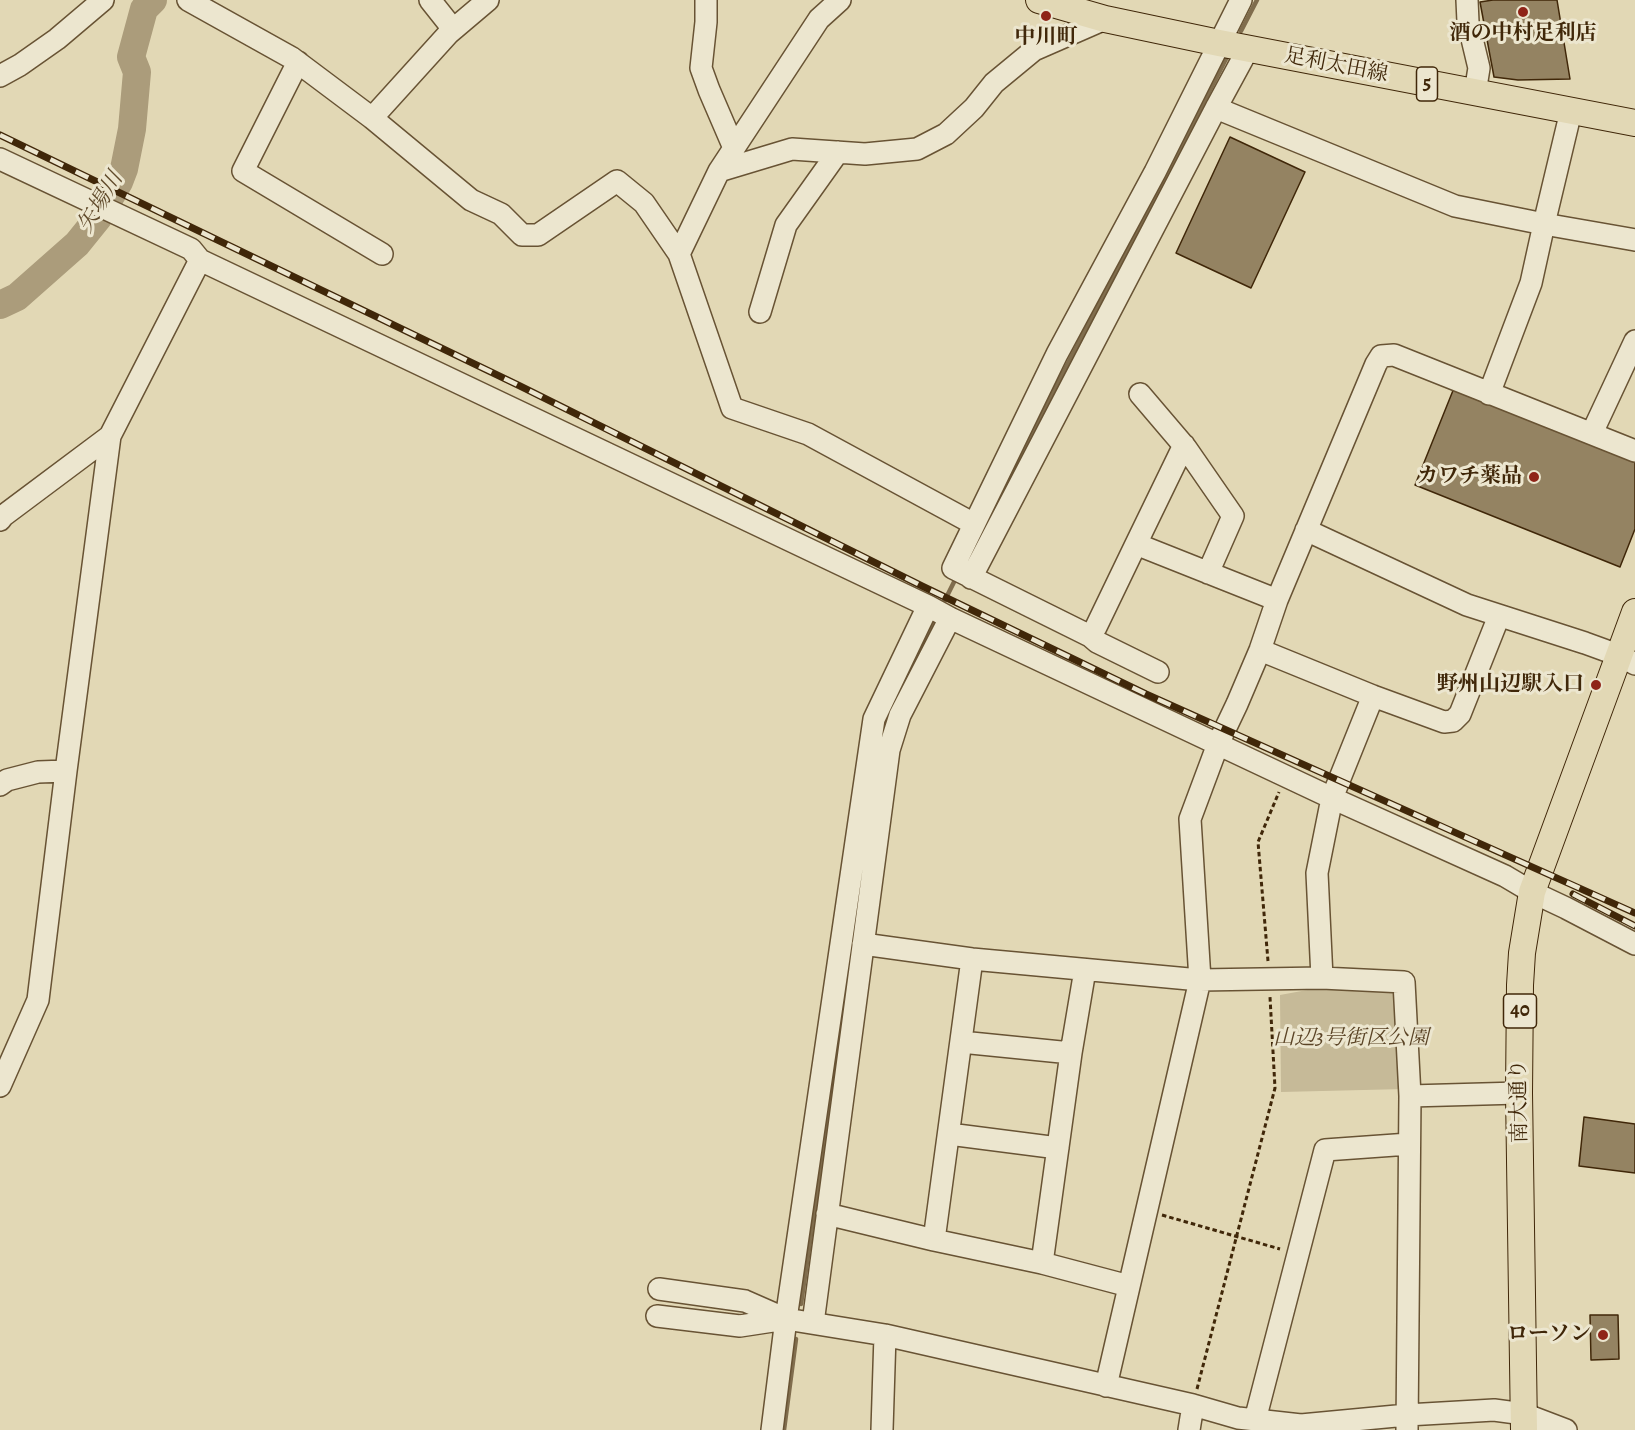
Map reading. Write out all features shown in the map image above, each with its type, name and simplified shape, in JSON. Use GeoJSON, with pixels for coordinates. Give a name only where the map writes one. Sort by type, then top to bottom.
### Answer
{"type":"FeatureCollection","features":[{"type":"Feature","properties":{"kind":"main road","name":"足利太田線"},"geometry":{"type":"LineString","coordinates":[[1039,0],[1105,19],[1248,49],[1635,123]]}},
{"type":"Feature","properties":{"kind":"main road","name":"南大通り"},"geometry":{"type":"LineString","coordinates":[[1524,1422],[1520,1093],[1522,953],[1532,892],[1627,660],[1635,612]]}},
{"type":"Feature","properties":{"kind":"street"},"geometry":{"type":"LineString","coordinates":[[0,76],[57,39],[103,0]]}},
{"type":"Feature","properties":{"kind":"street"},"geometry":{"type":"LineString","coordinates":[[188,0],[298,62],[372,118],[471,200],[501,214],[522,235],[538,235],[617,181],[644,203],[679,254],[732,408],[808,434],[975,525]]}},
{"type":"Feature","properties":{"kind":"street"},"geometry":{"type":"LineString","coordinates":[[430,0],[453,29]]}},
{"type":"Feature","properties":{"kind":"street"},"geometry":{"type":"LineString","coordinates":[[372,118],[453,29],[488,0]]}},
{"type":"Feature","properties":{"kind":"street"},"geometry":{"type":"LineString","coordinates":[[706,0],[701,68],[734,148]]}},
{"type":"Feature","properties":{"kind":"street"},"geometry":{"type":"LineString","coordinates":[[679,254],[719,171],[819,19],[840,0]]}},
{"type":"Feature","properties":{"kind":"street"},"geometry":{"type":"LineString","coordinates":[[1158,672],[953,568],[1057,354],[1155,172],[1241,0]]}},
{"type":"Feature","properties":{"kind":"street"},"geometry":{"type":"LineString","coordinates":[[1467,0],[1468,22],[1479,68],[1475,93]]}},
{"type":"Feature","properties":{"kind":"street"},"geometry":{"type":"LineString","coordinates":[[719,171],[792,149],[865,154],[917,149],[946,134],[974,108],[994,83],[1034,50],[1105,19]]}},
{"type":"Feature","properties":{"kind":"street"},"geometry":{"type":"LineString","coordinates":[[971,578],[1248,49]]}},
{"type":"Feature","properties":{"kind":"street"},"geometry":{"type":"LineString","coordinates":[[298,62],[243,171],[382,254]]}},
{"type":"Feature","properties":{"kind":"street"},"geometry":{"type":"LineString","coordinates":[[1216,108],[1455,206],[1635,240]]}},
{"type":"Feature","properties":{"kind":"street"},"geometry":{"type":"LineString","coordinates":[[1489,394],[1531,283],[1572,111]]}},
{"type":"Feature","properties":{"kind":"street"},"geometry":{"type":"LineString","coordinates":[[760,312],[786,225],[838,152]]}},
{"type":"Feature","properties":{"kind":"street"},"geometry":{"type":"LineString","coordinates":[[0,159],[191,249],[200,260],[950,618],[1332,798],[1504,876],[1635,944]]}},
{"type":"Feature","properties":{"kind":"street"},"geometry":{"type":"LineString","coordinates":[[0,1086],[38,1000],[110,436],[200,260]]}},
{"type":"Feature","properties":{"kind":"street"},"geometry":{"type":"LineString","coordinates":[[1592,433],[1635,341]]}},
{"type":"Feature","properties":{"kind":"street"},"geometry":{"type":"LineString","coordinates":[[1106,1386],[1200,980],[1190,819],[1218,744],[1260,650],[1277,600],[1376,364],[1381,356],[1394,355],[1635,451]]}},
{"type":"Feature","properties":{"kind":"street"},"geometry":{"type":"LineString","coordinates":[[1140,394],[1184,445],[1233,516],[1208,573]]}},
{"type":"Feature","properties":{"kind":"street"},"geometry":{"type":"LineString","coordinates":[[0,520],[110,436]]}},
{"type":"Feature","properties":{"kind":"street"},"geometry":{"type":"LineString","coordinates":[[1090,636],[1184,445]]}},
{"type":"Feature","properties":{"kind":"street"},"geometry":{"type":"LineString","coordinates":[[1306,530],[1467,605],[1585,643],[1627,660]]}},
{"type":"Feature","properties":{"kind":"street"},"geometry":{"type":"LineString","coordinates":[[1136,544],[1277,600]]}},
{"type":"Feature","properties":{"kind":"street"},"geometry":{"type":"LineString","coordinates":[[772,1430],[786,1319],[874,719],[928,606]]}},
{"type":"Feature","properties":{"kind":"street"},"geometry":{"type":"LineString","coordinates":[[1260,650],[1444,722],[1454,721],[1460,714],[1499,616]]}},
{"type":"Feature","properties":{"kind":"street"},"geometry":{"type":"LineString","coordinates":[[813,1323],[889,750],[900,716],[950,618]]}},
{"type":"Feature","properties":{"kind":"street"},"geometry":{"type":"LineString","coordinates":[[1322,978],[1317,873],[1332,798],[1373,696]]}},
{"type":"Feature","properties":{"kind":"street"},"geometry":{"type":"LineString","coordinates":[[0,785],[7,780],[38,771],[66,771]]}},
{"type":"Feature","properties":{"kind":"street"},"geometry":{"type":"LineString","coordinates":[[863,944],[972,959],[1200,980],[1322,978],[1404,982],[1410,1096],[1407,1422]]}},
{"type":"Feature","properties":{"kind":"street"},"geometry":{"type":"LineString","coordinates":[[934,1240],[972,959]]}},
{"type":"Feature","properties":{"kind":"street"},"geometry":{"type":"LineString","coordinates":[[1042,1263],[1085,970]]}},
{"type":"Feature","properties":{"kind":"street"},"geometry":{"type":"LineString","coordinates":[[961,1042],[1071,1053]]}},
{"type":"Feature","properties":{"kind":"street"},"geometry":{"type":"LineString","coordinates":[[1410,1096],[1520,1093]]}},
{"type":"Feature","properties":{"kind":"street"},"geometry":{"type":"LineString","coordinates":[[949,1134],[1058,1148]]}},
{"type":"Feature","properties":{"kind":"street"},"geometry":{"type":"LineString","coordinates":[[1255,1420],[1325,1150],[1409,1144]]}},
{"type":"Feature","properties":{"kind":"street"},"geometry":{"type":"LineString","coordinates":[[826,1214],[1042,1263],[1129,1286]]}},
{"type":"Feature","properties":{"kind":"street"},"geometry":{"type":"LineString","coordinates":[[659,1289],[745,1301],[786,1319],[885,1335],[1192,1405],[1238,1418],[1301,1428],[1407,1422],[1494,1410],[1524,1422],[1566,1430]]}},
{"type":"Feature","properties":{"kind":"street"},"geometry":{"type":"LineString","coordinates":[[657,1316],[740,1326],[786,1319]]}},
{"type":"Feature","properties":{"kind":"street"},"geometry":{"type":"LineString","coordinates":[[882,1430],[885,1335]]}},
{"type":"Feature","properties":{"kind":"street"},"geometry":{"type":"LineString","coordinates":[[1189,1430],[1192,1405]]}},
{"type":"Feature","properties":{"kind":"path"},"geometry":{"type":"LineString","coordinates":[[1192,1405],[1275,1088],[1258,842],[1286,776]]}},
{"type":"Feature","properties":{"kind":"path"},"geometry":{"type":"LineString","coordinates":[[1146,1211],[1298,1254]]}},
{"type":"Feature","properties":{"kind":"green space","name":"山辺3号街区公園"},"geometry":{"type":"Polygon","coordinates":[[[1398,987],[1405,1089],[1281,1092],[1280,995],[1318,988],[1398,987]]]}},
{"type":"Feature","properties":{"kind":"building"},"geometry":{"type":"Polygon","coordinates":[[[1557,0],[1570,79],[1518,80],[1494,77],[1480,2],[1557,0]]]}},
{"type":"Feature","properties":{"kind":"building"},"geometry":{"type":"Polygon","coordinates":[[[1230,137],[1305,172],[1251,288],[1176,253],[1230,137]]]}},
{"type":"Feature","properties":{"kind":"building"},"geometry":{"type":"Polygon","coordinates":[[[1454,388],[1635,461],[1635,529],[1620,567],[1415,485],[1454,388]]]}},
{"type":"Feature","properties":{"kind":"building"},"geometry":{"type":"Polygon","coordinates":[[[1584,1117],[1635,1124],[1635,1173],[1579,1166],[1584,1117]]]}},
{"type":"Feature","properties":{"kind":"building"},"geometry":{"type":"Polygon","coordinates":[[[1590,1315],[1618,1315],[1619,1359],[1591,1360],[1590,1315]]]}},
{"type":"Feature","properties":{"kind":"waterway","name":"矢場川"},"geometry":{"type":"LineString","coordinates":[[0,305],[17,297],[77,244],[98,218],[119,182],[132,129],[137,72],[131,57],[144,9],[153,0]]}},
{"type":"Feature","properties":{"kind":"waterway"},"geometry":{"type":"LineString","coordinates":[[1241,31],[1257,0]]}},
{"type":"Feature","properties":{"kind":"waterway"},"geometry":{"type":"LineString","coordinates":[[1006,483],[1227,57]]}},
{"type":"Feature","properties":{"kind":"waterway"},"geometry":{"type":"LineString","coordinates":[[943,604],[955,580]]}},
{"type":"Feature","properties":{"kind":"waterway"},"geometry":{"type":"LineString","coordinates":[[883,731],[933,622]]}},
{"type":"Feature","properties":{"kind":"waterway"},"geometry":{"type":"LineString","coordinates":[[801,1304],[857,912]]}},
{"type":"Feature","properties":{"kind":"waterway"},"geometry":{"type":"LineString","coordinates":[[784,1430],[796,1339]]}},
{"type":"Feature","properties":{"kind":"railway"},"geometry":{"type":"LineString","coordinates":[[0,135],[520,386],[922,586],[1146,694],[1635,913]]}},
{"type":"Feature","properties":{"kind":"railway"},"geometry":{"type":"LineString","coordinates":[[1573,894],[1635,926]]}},
{"type":"Feature","properties":{"kind":"place","name":"酒の中村足利店"},"geometry":{"type":"Point","coordinates":[1523,12]}},
{"type":"Feature","properties":{"kind":"place","name":"中川町"},"geometry":{"type":"Point","coordinates":[1046,16]}},
{"type":"Feature","properties":{"kind":"place","name":"カワチ薬品"},"geometry":{"type":"Point","coordinates":[1534,477]}},
{"type":"Feature","properties":{"kind":"place","name":"野州山辺駅入口"},"geometry":{"type":"Point","coordinates":[1596,685]}},
{"type":"Feature","properties":{"kind":"place","name":"ローソン"},"geometry":{"type":"Point","coordinates":[1603,1335]}}]}
